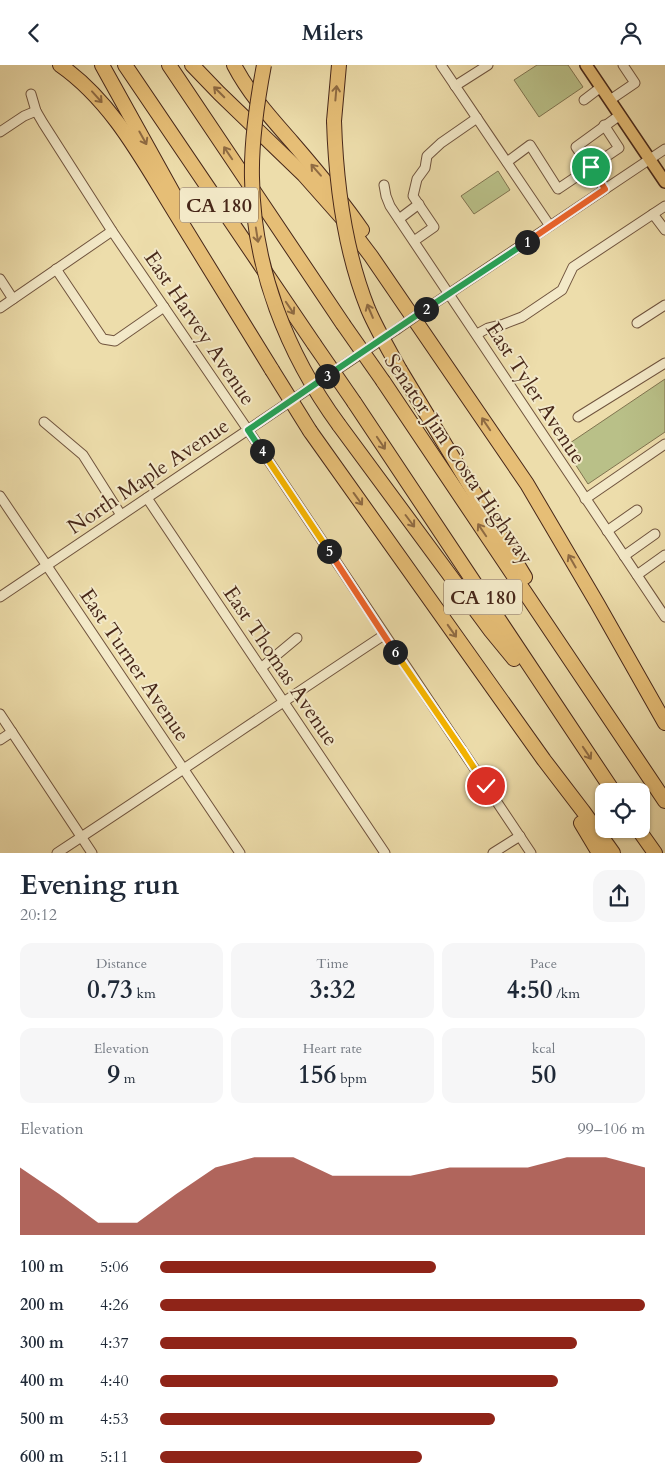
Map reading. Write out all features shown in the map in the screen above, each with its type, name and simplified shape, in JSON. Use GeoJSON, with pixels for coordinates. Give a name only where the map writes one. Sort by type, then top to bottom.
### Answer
{"type":"FeatureCollection","features":[{"type":"Feature","properties":{"kind":"highway"},"geometry":{"type":"LineString","coordinates":[[60,65],[75,75],[90,89],[113,117],[149,171],[310,431],[544,760],[613,853]]}},
{"type":"Feature","properties":{"kind":"highway"},"geometry":{"type":"LineString","coordinates":[[102,65],[272,370]]}},
{"type":"Feature","properties":{"kind":"highway","name":"CA 180"},"geometry":{"type":"LineString","coordinates":[[126,65],[354,402],[608,783]]}},
{"type":"Feature","properties":{"kind":"highway","name":"Senator Jim Costa Highway"},"geometry":{"type":"LineString","coordinates":[[169,65],[665,801]]}},
{"type":"Feature","properties":{"kind":"highway"},"geometry":{"type":"LineString","coordinates":[[192,65],[304,175],[343,219],[371,256],[526,484],[597,603],[665,723]]}},
{"type":"Feature","properties":{"kind":"highway"},"geometry":{"type":"LineString","coordinates":[[234,65],[264,109],[351,214],[377,253],[430,342]]}},
{"type":"Feature","properties":{"kind":"highway"},"geometry":{"type":"LineString","coordinates":[[264,65],[255,121],[252,178],[253,207],[263,266],[282,324],[299,363],[339,425],[491,631],[576,737]]}},
{"type":"Feature","properties":{"kind":"highway"},"geometry":{"type":"LineString","coordinates":[[339,65],[334,121],[338,188],[355,268],[371,313],[400,370],[607,715]]}},
{"type":"Feature","properties":{"kind":"highway"},"geometry":{"type":"LineString","coordinates":[[597,603],[665,708]]}},
{"type":"Feature","properties":{"kind":"highway"},"geometry":{"type":"LineString","coordinates":[[544,760],[599,853]]}},
{"type":"Feature","properties":{"kind":"highway"},"geometry":{"type":"LineString","coordinates":[[644,838],[655,853]]}},
{"type":"Feature","properties":{"kind":"main road"},"geometry":{"type":"LineString","coordinates":[[586,65],[665,182]]}},
{"type":"Feature","properties":{"kind":"street"},"geometry":{"type":"LineString","coordinates":[[441,65],[550,226]]}},
{"type":"Feature","properties":{"kind":"street"},"geometry":{"type":"LineString","coordinates":[[455,86],[488,65]]}},
{"type":"Feature","properties":{"kind":"street"},"geometry":{"type":"LineString","coordinates":[[610,100],[635,83],[623,65]]}},
{"type":"Feature","properties":{"kind":"street"},"geometry":{"type":"LineString","coordinates":[[584,100],[601,87]]}},
{"type":"Feature","properties":{"kind":"street","name":"East Harvey Avenue"},"geometry":{"type":"LineString","coordinates":[[31,94],[36,111],[43,123],[112,231],[248,430],[531,853]]}},
{"type":"Feature","properties":{"kind":"street"},"geometry":{"type":"LineString","coordinates":[[0,132],[24,116],[36,111]]}},
{"type":"Feature","properties":{"kind":"street"},"geometry":{"type":"LineString","coordinates":[[605,189],[576,147],[620,115]]}},
{"type":"Feature","properties":{"kind":"street"},"geometry":{"type":"LineString","coordinates":[[414,241],[434,227],[413,196],[417,179],[425,168],[426,156],[441,143],[477,119]]}},
{"type":"Feature","properties":{"kind":"street"},"geometry":{"type":"LineString","coordinates":[[506,162],[530,145],[558,189],[619,148],[604,125]]}},
{"type":"Feature","properties":{"kind":"street","name":"North Maple Avenue"},"geometry":{"type":"LineString","coordinates":[[0,597],[665,149]]}},
{"type":"Feature","properties":{"kind":"street","name":"East Tyler Avenue"},"geometry":{"type":"LineString","coordinates":[[384,185],[388,201],[399,219],[665,617]]}},
{"type":"Feature","properties":{"kind":"street"},"geometry":{"type":"LineString","coordinates":[[399,219],[419,204]]}},
{"type":"Feature","properties":{"kind":"street"},"geometry":{"type":"LineString","coordinates":[[477,334],[488,328],[522,317],[562,290],[573,267],[665,206]]}},
{"type":"Feature","properties":{"kind":"street"},"geometry":{"type":"LineString","coordinates":[[653,214],[665,230]]}},
{"type":"Feature","properties":{"kind":"street"},"geometry":{"type":"LineString","coordinates":[[0,307],[112,231]]}},
{"type":"Feature","properties":{"kind":"street"},"geometry":{"type":"LineString","coordinates":[[56,269],[103,339],[115,341],[164,307]]}},
{"type":"Feature","properties":{"kind":"street"},"geometry":{"type":"LineString","coordinates":[[0,279],[13,299]]}},
{"type":"Feature","properties":{"kind":"street"},"geometry":{"type":"LineString","coordinates":[[637,323],[665,305]]}},
{"type":"Feature","properties":{"kind":"street"},"geometry":{"type":"LineString","coordinates":[[578,417],[665,363]]}},
{"type":"Feature","properties":{"kind":"street"},"geometry":{"type":"LineString","coordinates":[[44,422],[83,455],[121,515]]}},
{"type":"Feature","properties":{"kind":"street"},"geometry":{"type":"LineString","coordinates":[[585,499],[665,444]]}},
{"type":"Feature","properties":{"kind":"street","name":"East Turner Avenue"},"geometry":{"type":"LineString","coordinates":[[0,496],[240,853]]}},
{"type":"Feature","properties":{"kind":"street","name":"East Thomas Avenue"},"geometry":{"type":"LineString","coordinates":[[147,498],[385,853]]}},
{"type":"Feature","properties":{"kind":"street"},"geometry":{"type":"LineString","coordinates":[[607,531],[637,510]]}},
{"type":"Feature","properties":{"kind":"street"},"geometry":{"type":"LineString","coordinates":[[624,556],[655,534]]}},
{"type":"Feature","properties":{"kind":"street"},"geometry":{"type":"LineString","coordinates":[[637,575],[665,555]]}},
{"type":"Feature","properties":{"kind":"street"},"geometry":{"type":"LineString","coordinates":[[57,853],[384,635]]}},
{"type":"Feature","properties":{"kind":"street"},"geometry":{"type":"LineString","coordinates":[[261,668],[297,638]]}},
{"type":"Feature","properties":{"kind":"street"},"geometry":{"type":"LineString","coordinates":[[0,714],[92,853]]}},
{"type":"Feature","properties":{"kind":"street"},"geometry":{"type":"LineString","coordinates":[[0,740],[12,732]]}},
{"type":"Feature","properties":{"kind":"street"},"geometry":{"type":"LineString","coordinates":[[494,853],[520,836]]}},
{"type":"Feature","properties":{"kind":"green space"},"geometry":{"type":"Polygon","coordinates":[[[537,65],[568,65],[583,87],[539,117],[514,80],[537,65]]]}},
{"type":"Feature","properties":{"kind":"green space"},"geometry":{"type":"Polygon","coordinates":[[[498,171],[510,190],[474,214],[461,196],[498,171]]]}},
{"type":"Feature","properties":{"kind":"green space"},"geometry":{"type":"Polygon","coordinates":[[[665,379],[665,432],[588,484],[564,447],[665,379]]]}},
{"type":"Feature","properties":{"kind":"route"},"geometry":{"type":"LineString","coordinates":[[486,786],[248,430],[605,189],[591,167]]}}]}
